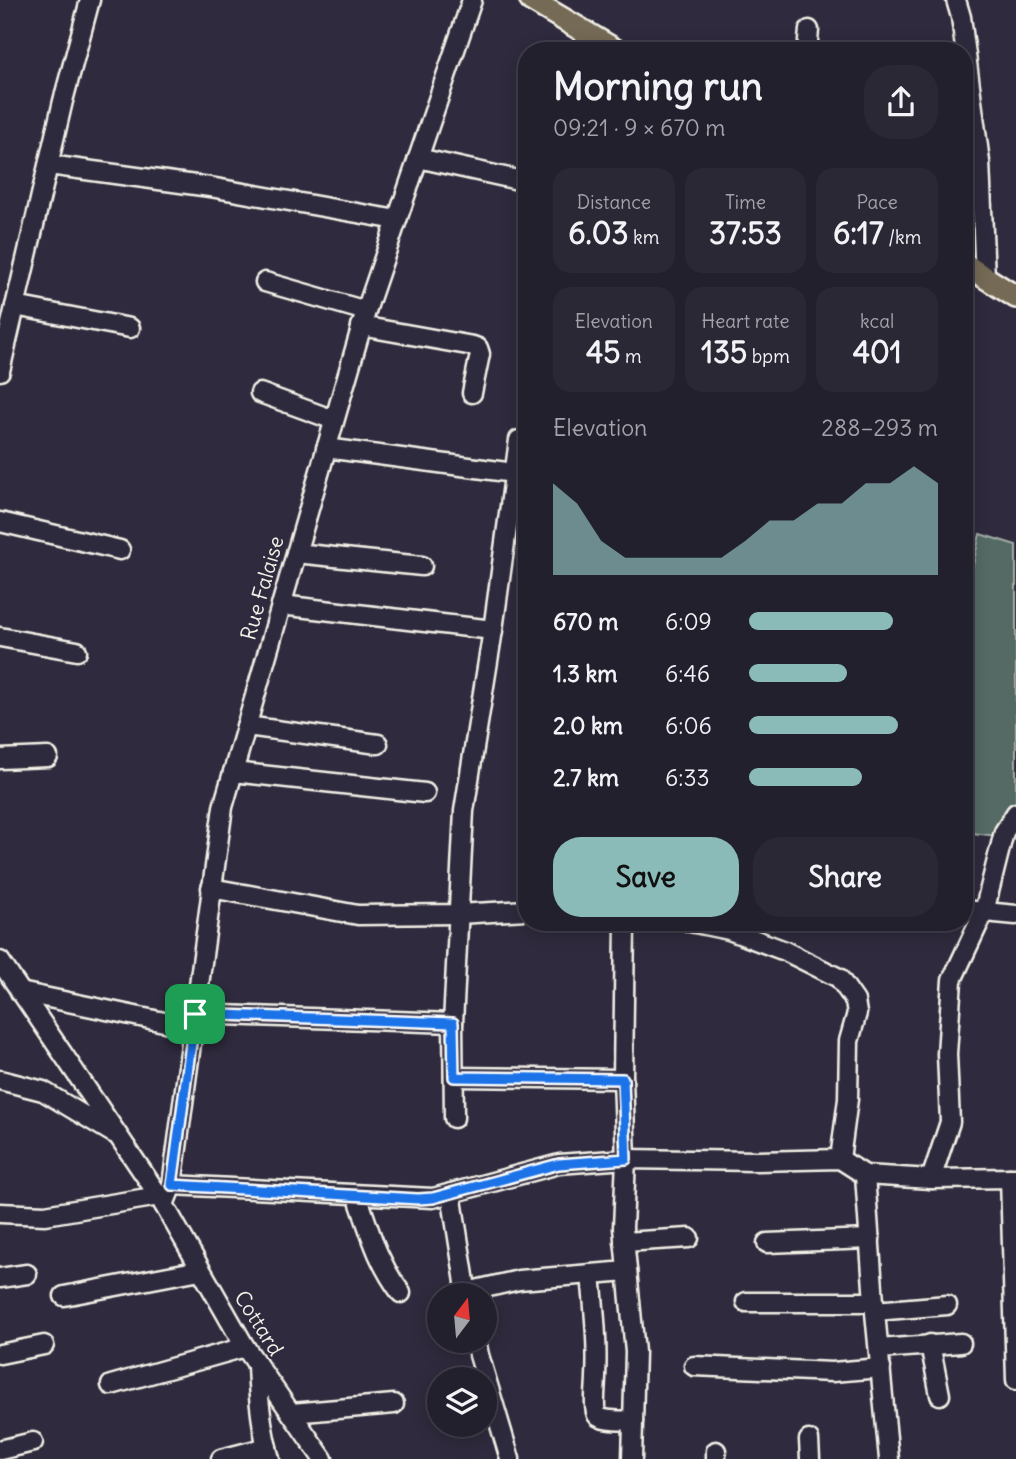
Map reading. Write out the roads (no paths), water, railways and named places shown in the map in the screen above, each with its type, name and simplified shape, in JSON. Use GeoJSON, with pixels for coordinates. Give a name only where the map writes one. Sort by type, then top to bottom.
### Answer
{"type":"FeatureCollection","features":[{"type":"Feature","properties":{"kind":"main road"},"geometry":{"type":"LineString","coordinates":[[531,0],[563,8],[606,42]]}},
{"type":"Feature","properties":{"kind":"main road"},"geometry":{"type":"LineString","coordinates":[[973,270],[1016,296]]}},
{"type":"Feature","properties":{"kind":"street"},"geometry":{"type":"LineString","coordinates":[[0,371],[63,101],[90,0]]}},
{"type":"Feature","properties":{"kind":"street","name":"Rue Falaise"},"geometry":{"type":"LineString","coordinates":[[165,1195],[194,1021],[223,807],[363,318],[472,0]]}},
{"type":"Feature","properties":{"kind":"street"},"geometry":{"type":"LineString","coordinates":[[956,0],[964,42]]}},
{"type":"Feature","properties":{"kind":"street"},"geometry":{"type":"LineString","coordinates":[[807,42],[808,30]]}},
{"type":"Feature","properties":{"kind":"street"},"geometry":{"type":"LineString","coordinates":[[973,109],[980,162],[985,278]]}},
{"type":"Feature","properties":{"kind":"street"},"geometry":{"type":"LineString","coordinates":[[418,158],[518,180]]}},
{"type":"Feature","properties":{"kind":"street"},"geometry":{"type":"LineString","coordinates":[[49,165],[210,187],[397,220]]}},
{"type":"Feature","properties":{"kind":"street"},"geometry":{"type":"LineString","coordinates":[[265,282],[363,318],[478,348],[480,354],[472,393]]}},
{"type":"Feature","properties":{"kind":"street"},"geometry":{"type":"LineString","coordinates":[[15,306],[131,328]]}},
{"type":"Feature","properties":{"kind":"street"},"geometry":{"type":"LineString","coordinates":[[260,393],[334,420]]}},
{"type":"Feature","properties":{"kind":"street"},"geometry":{"type":"LineString","coordinates":[[326,447],[514,473]]}},
{"type":"Feature","properties":{"kind":"street"},"geometry":{"type":"LineString","coordinates":[[454,1118],[453,1023],[464,811],[493,630],[518,447]]}},
{"type":"Feature","properties":{"kind":"street"},"geometry":{"type":"LineString","coordinates":[[0,522],[120,550]]}},
{"type":"Feature","properties":{"kind":"street"},"geometry":{"type":"LineString","coordinates":[[296,553],[422,566]]}},
{"type":"Feature","properties":{"kind":"street"},"geometry":{"type":"LineString","coordinates":[[281,605],[493,630]]}},
{"type":"Feature","properties":{"kind":"street"},"geometry":{"type":"LineString","coordinates":[[0,637],[77,651]]}},
{"type":"Feature","properties":{"kind":"street"},"geometry":{"type":"LineString","coordinates":[[246,726],[378,744]]}},
{"type":"Feature","properties":{"kind":"street"},"geometry":{"type":"LineString","coordinates":[[0,759],[48,757]]}},
{"type":"Feature","properties":{"kind":"street"},"geometry":{"type":"LineString","coordinates":[[233,772],[425,793]]}},
{"type":"Feature","properties":{"kind":"street"},"geometry":{"type":"LineString","coordinates":[[931,1178],[950,1122],[947,1054],[952,980],[984,912],[1004,832],[1016,813]]}},
{"type":"Feature","properties":{"kind":"street"},"geometry":{"type":"LineString","coordinates":[[211,888],[358,915],[518,911]]}},
{"type":"Feature","properties":{"kind":"street"},"geometry":{"type":"LineString","coordinates":[[973,911],[1016,915]]}},
{"type":"Feature","properties":{"kind":"street"},"geometry":{"type":"LineString","coordinates":[[625,931],[623,1079],[626,1159],[623,1228],[635,1353],[632,1459]]}},
{"type":"Feature","properties":{"kind":"street"},"geometry":{"type":"LineString","coordinates":[[732,931],[785,951],[839,978],[855,1001],[857,1013],[849,1041],[848,1099],[840,1159]]}},
{"type":"Feature","properties":{"kind":"street","name":"Cottard"},"geometry":{"type":"LineString","coordinates":[[0,961],[118,1136],[165,1195],[200,1270],[245,1347],[323,1459]]}},
{"type":"Feature","properties":{"kind":"street"},"geometry":{"type":"LineString","coordinates":[[20,992],[194,1021],[453,1023]]}},
{"type":"Feature","properties":{"kind":"street"},"geometry":{"type":"LineString","coordinates":[[454,1077],[623,1079]]}},
{"type":"Feature","properties":{"kind":"street"},"geometry":{"type":"LineString","coordinates":[[0,1080],[43,1091],[118,1136]]}},
{"type":"Feature","properties":{"kind":"street"},"geometry":{"type":"LineString","coordinates":[[0,1213],[45,1215],[165,1195],[357,1195],[433,1198],[559,1164],[626,1159],[840,1159],[865,1175],[1013,1178],[1016,1380]]}},
{"type":"Feature","properties":{"kind":"street"},"geometry":{"type":"LineString","coordinates":[[865,1175],[889,1459]]}},
{"type":"Feature","properties":{"kind":"street"},"geometry":{"type":"LineString","coordinates":[[452,1193],[465,1283]]}},
{"type":"Feature","properties":{"kind":"street"},"geometry":{"type":"LineString","coordinates":[[357,1195],[379,1258],[401,1293]]}},
{"type":"Feature","properties":{"kind":"street"},"geometry":{"type":"LineString","coordinates":[[625,1242],[689,1238]]}},
{"type":"Feature","properties":{"kind":"street"},"geometry":{"type":"LineString","coordinates":[[767,1243],[870,1239]]}},
{"type":"Feature","properties":{"kind":"street"},"geometry":{"type":"LineString","coordinates":[[64,1296],[200,1270]]}},
{"type":"Feature","properties":{"kind":"street"},"geometry":{"type":"LineString","coordinates":[[497,1286],[519,1280],[627,1271]]}},
{"type":"Feature","properties":{"kind":"street"},"geometry":{"type":"LineString","coordinates":[[0,1278],[27,1274]]}},
{"type":"Feature","properties":{"kind":"street"},"geometry":{"type":"LineString","coordinates":[[591,1274],[598,1353],[596,1413],[604,1419],[633,1421]]}},
{"type":"Feature","properties":{"kind":"street"},"geometry":{"type":"LineString","coordinates":[[746,1302],[947,1305]]}},
{"type":"Feature","properties":{"kind":"street"},"geometry":{"type":"LineString","coordinates":[[879,1349],[961,1343]]}},
{"type":"Feature","properties":{"kind":"street"},"geometry":{"type":"LineString","coordinates":[[930,1344],[940,1395]]}},
{"type":"Feature","properties":{"kind":"street"},"geometry":{"type":"LineString","coordinates":[[0,1354],[44,1345]]}},
{"type":"Feature","properties":{"kind":"street"},"geometry":{"type":"LineString","coordinates":[[111,1385],[245,1347]]}},
{"type":"Feature","properties":{"kind":"street"},"geometry":{"type":"LineString","coordinates":[[479,1353],[510,1459]]}},
{"type":"Feature","properties":{"kind":"street"},"geometry":{"type":"LineString","coordinates":[[221,1459],[268,1453],[258,1393],[257,1364]]}},
{"type":"Feature","properties":{"kind":"street"},"geometry":{"type":"LineString","coordinates":[[694,1366],[832,1372],[881,1368]]}},
{"type":"Feature","properties":{"kind":"street"},"geometry":{"type":"LineString","coordinates":[[292,1413],[394,1404]]}},
{"type":"Feature","properties":{"kind":"street"},"geometry":{"type":"LineString","coordinates":[[809,1440],[810,1459]]}},
{"type":"Feature","properties":{"kind":"street"},"geometry":{"type":"LineString","coordinates":[[0,1450],[33,1442]]}}]}
